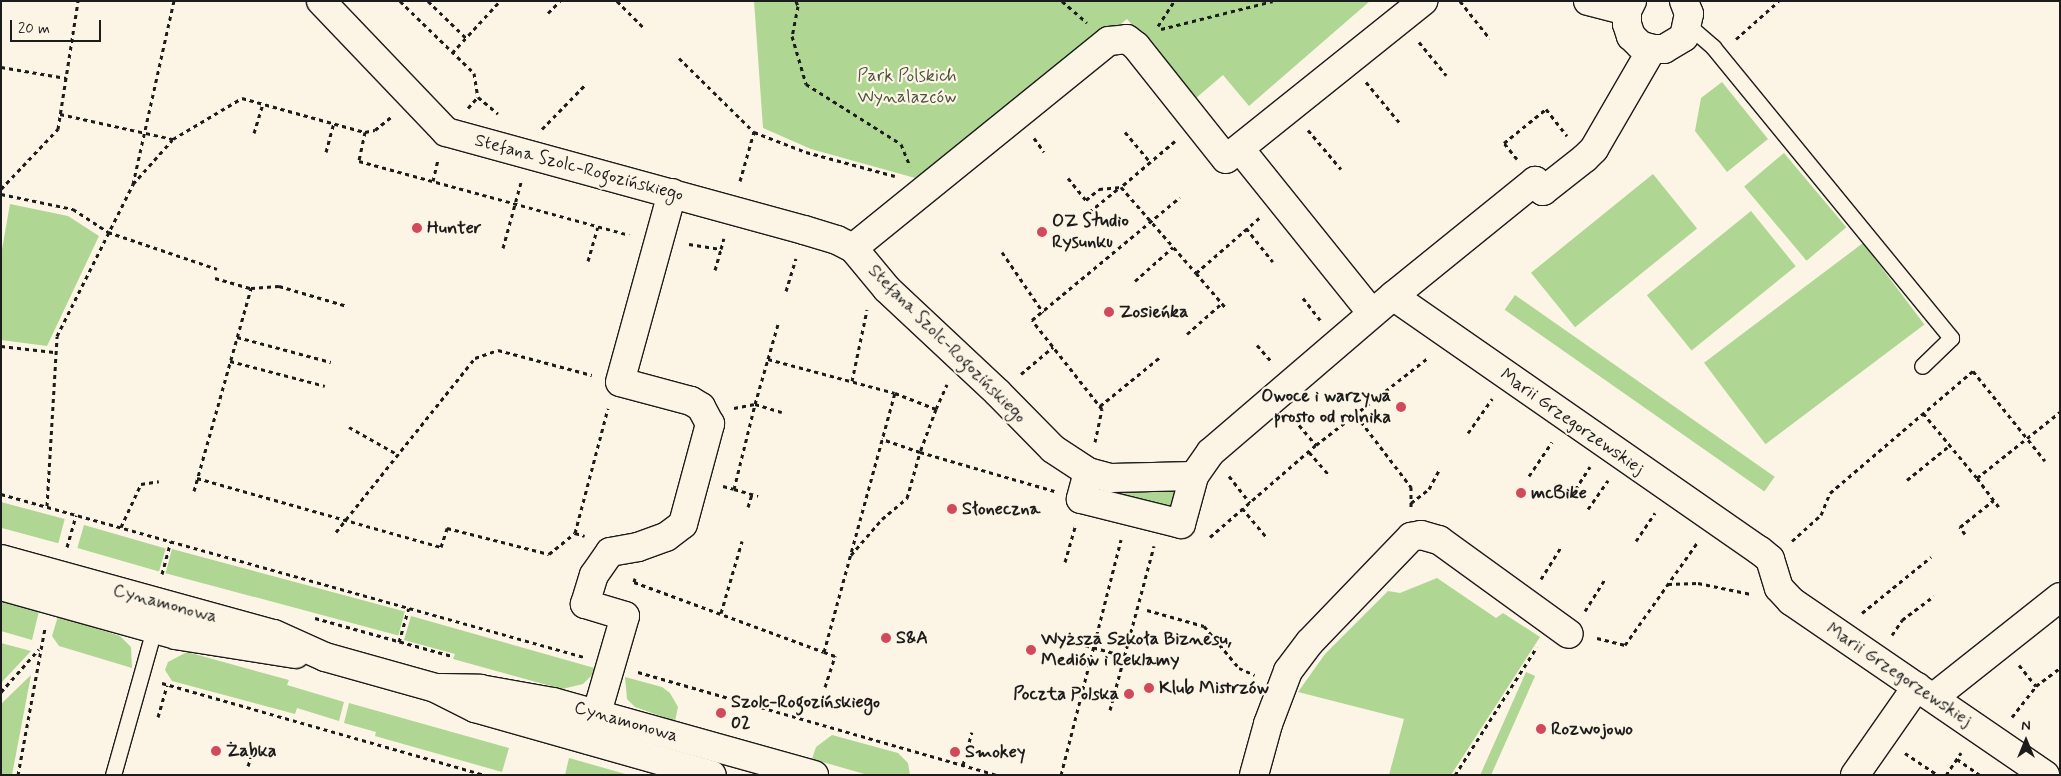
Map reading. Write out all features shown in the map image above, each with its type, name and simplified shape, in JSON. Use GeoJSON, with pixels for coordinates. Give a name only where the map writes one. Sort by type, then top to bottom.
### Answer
{"type":"FeatureCollection","features":[{"type":"Feature","properties":{"kind":"street","name":"Stefana Szolc-Rogozińskiego"},"geometry":{"type":"LineString","coordinates":[[321,1],[415,96],[446,132],[528,153],[837,240],[853,248],[887,289],[959,359],[998,392],[1053,449],[1088,472],[1111,478],[1194,476]]}},
{"type":"Feature","properties":{"kind":"street"},"geometry":{"type":"LineString","coordinates":[[853,248],[920,185],[1102,47],[1116,39],[1127,39],[1136,46],[1226,160],[1423,1]]}},
{"type":"Feature","properties":{"kind":"street"},"geometry":{"type":"LineString","coordinates":[[1588,1],[1629,6],[1631,36],[1640,45],[1652,49],[1675,45],[1686,14]]}},
{"type":"Feature","properties":{"kind":"street"},"geometry":{"type":"LineString","coordinates":[[1088,472],[1078,511],[1129,510],[1181,524],[1194,476],[1211,452],[1382,305],[1535,181],[1543,191],[1585,158],[1599,140],[1652,49]]}},
{"type":"Feature","properties":{"kind":"street","name":"Marii Grzegorzewskiej"},"geometry":{"type":"LineString","coordinates":[[1240,149],[1278,200],[1382,305],[1448,336],[1770,559],[1779,588],[1791,601],[2045,775]]}},
{"type":"Feature","properties":{"kind":"street"},"geometry":{"type":"LineString","coordinates":[[589,740],[625,616],[585,604],[594,574],[610,552],[638,547],[673,534],[683,524],[710,424],[706,413],[691,401],[618,381],[656,242],[672,193]]}},
{"type":"Feature","properties":{"kind":"street"},"geometry":{"type":"LineString","coordinates":[[1254,775],[1281,685],[1310,642],[1411,537],[1422,535],[1439,540],[1561,628]]}},
{"type":"Feature","properties":{"kind":"street","name":"Cynamonowa"},"geometry":{"type":"LineString","coordinates":[[1,559],[253,649],[325,657],[435,688],[475,708],[702,773]]}},
{"type":"Feature","properties":{"kind":"street","name":"Cynamonowa"},"geometry":{"type":"LineString","coordinates":[[1,586],[158,616]]}},
{"type":"Feature","properties":{"kind":"street"},"geometry":{"type":"LineString","coordinates":[[1854,775],[1881,737],[1926,692],[2060,597]]}},
{"type":"Feature","properties":{"kind":"street","name":"Cynamonowa"},"geometry":{"type":"LineString","coordinates":[[435,688],[480,689],[596,713],[814,775]]}},
{"type":"Feature","properties":{"kind":"lane"},"geometry":{"type":"LineString","coordinates":[[1686,14],[1951,338],[1922,366]]}},
{"type":"Feature","properties":{"kind":"lane"},"geometry":{"type":"LineString","coordinates":[[113,775],[158,616]]}},
{"type":"Feature","properties":{"kind":"lane"},"geometry":{"type":"LineString","coordinates":[[702,773],[704,744]]}},
{"type":"Feature","properties":{"kind":"path"},"geometry":{"type":"LineString","coordinates":[[1,189],[58,129],[78,1]]}},
{"type":"Feature","properties":{"kind":"path"},"geometry":{"type":"LineString","coordinates":[[133,184],[174,1]]}},
{"type":"Feature","properties":{"kind":"path"},"geometry":{"type":"LineString","coordinates":[[400,1],[452,53],[474,72],[478,97]]}},
{"type":"Feature","properties":{"kind":"path"},"geometry":{"type":"LineString","coordinates":[[428,1],[466,38]]}},
{"type":"Feature","properties":{"kind":"path"},"geometry":{"type":"LineString","coordinates":[[452,53],[500,1]]}},
{"type":"Feature","properties":{"kind":"path"},"geometry":{"type":"LineString","coordinates":[[548,13],[560,1]]}},
{"type":"Feature","properties":{"kind":"path"},"geometry":{"type":"LineString","coordinates":[[617,1],[645,28]]}},
{"type":"Feature","properties":{"kind":"path"},"geometry":{"type":"LineString","coordinates":[[796,1],[798,6],[792,36],[806,84],[901,144],[920,185]]}},
{"type":"Feature","properties":{"kind":"path"},"geometry":{"type":"LineString","coordinates":[[1174,1],[1155,31],[1270,1]]}},
{"type":"Feature","properties":{"kind":"path"},"geometry":{"type":"LineString","coordinates":[[1460,1],[1490,39]]}},
{"type":"Feature","properties":{"kind":"path"},"geometry":{"type":"LineString","coordinates":[[1718,54],[1779,1]]}},
{"type":"Feature","properties":{"kind":"path"},"geometry":{"type":"LineString","coordinates":[[1400,18],[1446,74]]}},
{"type":"Feature","properties":{"kind":"path"},"geometry":{"type":"LineString","coordinates":[[679,58],[754,132],[806,152],[920,185]]}},
{"type":"Feature","properties":{"kind":"path"},"geometry":{"type":"LineString","coordinates":[[1348,61],[1399,122]]}},
{"type":"Feature","properties":{"kind":"path"},"geometry":{"type":"LineString","coordinates":[[1,67],[66,78]]}},
{"type":"Feature","properties":{"kind":"path"},"geometry":{"type":"LineString","coordinates":[[544,127],[585,85]]}},
{"type":"Feature","properties":{"kind":"path"},"geometry":{"type":"LineString","coordinates":[[47,506],[54,352],[57,336],[133,184],[173,139],[242,98],[365,132],[375,130],[415,96]]}},
{"type":"Feature","properties":{"kind":"path"},"geometry":{"type":"LineString","coordinates":[[254,133],[264,104]]}},
{"type":"Feature","properties":{"kind":"path"},"geometry":{"type":"LineString","coordinates":[[1290,108],[1341,169]]}},
{"type":"Feature","properties":{"kind":"path"},"geometry":{"type":"LineString","coordinates":[[1535,181],[1504,143],[1546,109],[1585,158]]}},
{"type":"Feature","properties":{"kind":"path"},"geometry":{"type":"LineString","coordinates":[[60,114],[173,139]]}},
{"type":"Feature","properties":{"kind":"path"},"geometry":{"type":"LineString","coordinates":[[326,152],[334,123]]}},
{"type":"Feature","properties":{"kind":"path"},"geometry":{"type":"LineString","coordinates":[[1083,217],[1196,123]]}},
{"type":"Feature","properties":{"kind":"path"},"geometry":{"type":"LineString","coordinates":[[365,132],[359,161],[687,250],[690,241],[721,250]]}},
{"type":"Feature","properties":{"kind":"path"},"geometry":{"type":"LineString","coordinates":[[715,270],[754,132]]}},
{"type":"Feature","properties":{"kind":"path"},"geometry":{"type":"LineString","coordinates":[[1125,132],[1150,162]]}},
{"type":"Feature","properties":{"kind":"path"},"geometry":{"type":"LineString","coordinates":[[503,248],[528,153]]}},
{"type":"Feature","properties":{"kind":"path"},"geometry":{"type":"LineString","coordinates":[[1068,178],[1086,200],[1099,189],[1121,187]]}},
{"type":"Feature","properties":{"kind":"path"},"geometry":{"type":"LineString","coordinates":[[1121,187],[1226,308]]}},
{"type":"Feature","properties":{"kind":"path"},"geometry":{"type":"LineString","coordinates":[[1,194],[73,209],[108,232],[217,269]]}},
{"type":"Feature","properties":{"kind":"path"},"geometry":{"type":"LineString","coordinates":[[1088,472],[1102,409],[1032,320],[1180,197]]}},
{"type":"Feature","properties":{"kind":"path"},"geometry":{"type":"LineString","coordinates":[[1196,273],[1278,200]]}},
{"type":"Feature","properties":{"kind":"path"},"geometry":{"type":"LineString","coordinates":[[588,261],[598,227]]}},
{"type":"Feature","properties":{"kind":"path"},"geometry":{"type":"LineString","coordinates":[[1246,228],[1272,262]]}},
{"type":"Feature","properties":{"kind":"path"},"geometry":{"type":"LineString","coordinates":[[786,291],[804,230]]}},
{"type":"Feature","properties":{"kind":"path"},"geometry":{"type":"LineString","coordinates":[[1135,281],[1173,248]]}},
{"type":"Feature","properties":{"kind":"path"},"geometry":{"type":"LineString","coordinates":[[1002,252],[1043,312]]}},
{"type":"Feature","properties":{"kind":"path"},"geometry":{"type":"LineString","coordinates":[[215,278],[251,288],[279,286],[347,306]]}},
{"type":"Feature","properties":{"kind":"path"},"geometry":{"type":"LineString","coordinates":[[194,491],[251,288]]}},
{"type":"Feature","properties":{"kind":"path"},"geometry":{"type":"LineString","coordinates":[[1187,334],[1222,303]]}},
{"type":"Feature","properties":{"kind":"path"},"geometry":{"type":"LineString","coordinates":[[852,381],[868,309]]}},
{"type":"Feature","properties":{"kind":"path"},"geometry":{"type":"LineString","coordinates":[[734,489],[755,404],[778,324]]}},
{"type":"Feature","properties":{"kind":"path"},"geometry":{"type":"LineString","coordinates":[[1210,537],[1309,452],[1434,353],[1448,336]]}},
{"type":"Feature","properties":{"kind":"path"},"geometry":{"type":"LineString","coordinates":[[237,337],[331,362]]}},
{"type":"Feature","properties":{"kind":"path"},"geometry":{"type":"LineString","coordinates":[[1,346],[54,352]]}},
{"type":"Feature","properties":{"kind":"path"},"geometry":{"type":"LineString","coordinates":[[998,392],[1053,347]]}},
{"type":"Feature","properties":{"kind":"path"},"geometry":{"type":"LineString","coordinates":[[197,478],[344,519],[441,547],[447,528],[549,554],[575,533],[618,381],[498,350],[475,358],[344,519],[336,532]]}},
{"type":"Feature","properties":{"kind":"path"},"geometry":{"type":"LineString","coordinates":[[1100,406],[1160,357]]}},
{"type":"Feature","properties":{"kind":"path"},"geometry":{"type":"LineString","coordinates":[[768,359],[895,392],[936,409]]}},
{"type":"Feature","properties":{"kind":"path"},"geometry":{"type":"LineString","coordinates":[[849,557],[882,519],[907,498],[920,452],[936,409],[959,359]]}},
{"type":"Feature","properties":{"kind":"path"},"geometry":{"type":"LineString","coordinates":[[230,361],[325,386]]}},
{"type":"Feature","properties":{"kind":"path"},"geometry":{"type":"LineString","coordinates":[[1809,528],[1821,515],[1830,493],[1973,371],[2045,461]]}},
{"type":"Feature","properties":{"kind":"path"},"geometry":{"type":"LineString","coordinates":[[1468,434],[1506,377]]}},
{"type":"Feature","properties":{"kind":"path"},"geometry":{"type":"LineString","coordinates":[[824,652],[895,392]]}},
{"type":"Feature","properties":{"kind":"path"},"geometry":{"type":"LineString","coordinates":[[706,413],[755,404],[782,412]]}},
{"type":"Feature","properties":{"kind":"path"},"geometry":{"type":"LineString","coordinates":[[1978,478],[2060,412]]}},
{"type":"Feature","properties":{"kind":"path"},"geometry":{"type":"LineString","coordinates":[[1923,413],[1978,478],[1999,507]]}},
{"type":"Feature","properties":{"kind":"path"},"geometry":{"type":"LineString","coordinates":[[1356,415],[1411,486],[1411,537]]}},
{"type":"Feature","properties":{"kind":"path"},"geometry":{"type":"LineString","coordinates":[[1529,476],[1567,419]]}},
{"type":"Feature","properties":{"kind":"path"},"geometry":{"type":"LineString","coordinates":[[349,427],[398,454]]}},
{"type":"Feature","properties":{"kind":"path"},"geometry":{"type":"LineString","coordinates":[[882,438],[1078,511],[1065,562]]}},
{"type":"Feature","properties":{"kind":"path"},"geometry":{"type":"LineString","coordinates":[[1907,480],[1950,445]]}},
{"type":"Feature","properties":{"kind":"path"},"geometry":{"type":"LineString","coordinates":[[1309,452],[1328,474]]}},
{"type":"Feature","properties":{"kind":"path"},"geometry":{"type":"LineString","coordinates":[[1588,509],[1624,458]]}},
{"type":"Feature","properties":{"kind":"path"},"geometry":{"type":"LineString","coordinates":[[1411,503],[1429,489],[1439,470]]}},
{"type":"Feature","properties":{"kind":"path"},"geometry":{"type":"LineString","coordinates":[[696,478],[758,496]]}},
{"type":"Feature","properties":{"kind":"path"},"geometry":{"type":"LineString","coordinates":[[121,527],[141,484],[159,481]]}},
{"type":"Feature","properties":{"kind":"path"},"geometry":{"type":"LineString","coordinates":[[1636,541],[1670,490]]}},
{"type":"Feature","properties":{"kind":"path"},"geometry":{"type":"LineString","coordinates":[[1,494],[612,664],[998,775]]}},
{"type":"Feature","properties":{"kind":"path"},"geometry":{"type":"LineString","coordinates":[[748,507],[752,494]]}},
{"type":"Feature","properties":{"kind":"path"},"geometry":{"type":"LineString","coordinates":[[1965,534],[1960,527],[1994,500]]}},
{"type":"Feature","properties":{"kind":"path"},"geometry":{"type":"LineString","coordinates":[[1242,508],[1267,538]]}},
{"type":"Feature","properties":{"kind":"path"},"geometry":{"type":"LineString","coordinates":[[64,557],[76,515]]}},
{"type":"Feature","properties":{"kind":"path"},"geometry":{"type":"LineString","coordinates":[[1561,628],[1624,645],[1714,520]]}},
{"type":"Feature","properties":{"kind":"path"},"geometry":{"type":"LineString","coordinates":[[1061,775],[1121,540]]}},
{"type":"Feature","properties":{"kind":"path"},"geometry":{"type":"LineString","coordinates":[[162,575],[171,541]]}},
{"type":"Feature","properties":{"kind":"path"},"geometry":{"type":"LineString","coordinates":[[720,614],[742,541]]}},
{"type":"Feature","properties":{"kind":"path"},"geometry":{"type":"LineString","coordinates":[[1525,602],[1562,546]]}},
{"type":"Feature","properties":{"kind":"path"},"geometry":{"type":"LineString","coordinates":[[638,547],[634,582],[835,656],[825,687]]}},
{"type":"Feature","properties":{"kind":"path"},"geometry":{"type":"LineString","coordinates":[[1839,634],[1931,557]]}},
{"type":"Feature","properties":{"kind":"path"},"geometry":{"type":"LineString","coordinates":[[1110,710],[1145,578]]}},
{"type":"Feature","properties":{"kind":"path"},"geometry":{"type":"LineString","coordinates":[[1455,775],[1561,628],[1606,578]]}},
{"type":"Feature","properties":{"kind":"path"},"geometry":{"type":"LineString","coordinates":[[1668,584],[1698,583],[1757,595]]}},
{"type":"Feature","properties":{"kind":"path"},"geometry":{"type":"LineString","coordinates":[[1892,634],[1902,620],[1934,596]]}},
{"type":"Feature","properties":{"kind":"path"},"geometry":{"type":"LineString","coordinates":[[399,642],[409,608]]}},
{"type":"Feature","properties":{"kind":"path"},"geometry":{"type":"LineString","coordinates":[[1147,610],[1204,626],[1239,668],[1281,685]]}},
{"type":"Feature","properties":{"kind":"path"},"geometry":{"type":"LineString","coordinates":[[18,775],[39,649],[46,623]]}},
{"type":"Feature","properties":{"kind":"path"},"geometry":{"type":"LineString","coordinates":[[1070,641],[1125,656]]}},
{"type":"Feature","properties":{"kind":"path"},"geometry":{"type":"LineString","coordinates":[[1,692],[39,649]]}},
{"type":"Feature","properties":{"kind":"path"},"geometry":{"type":"LineString","coordinates":[[1995,740],[2036,686],[2060,668]]}},
{"type":"Feature","properties":{"kind":"path"},"geometry":{"type":"LineString","coordinates":[[141,677],[486,775]]}},
{"type":"Feature","properties":{"kind":"path"},"geometry":{"type":"LineString","coordinates":[[158,717],[167,685]]}},
{"type":"Feature","properties":{"kind":"path"},"geometry":{"type":"LineString","coordinates":[[963,765],[972,732]]}},
{"type":"Feature","properties":{"kind":"path"},"geometry":{"type":"LineString","coordinates":[[1881,737],[1938,775]]}},
{"type":"Feature","properties":{"kind":"path"},"geometry":{"type":"LineString","coordinates":[[248,766],[255,744]]}},
{"type":"Feature","properties":{"kind":"path"},"geometry":{"type":"LineString","coordinates":[[1957,759],[1980,775]]}},
{"type":"Feature","properties":{"kind":"green space","name":"Park Polskich Wynalazców"},"geometry":{"type":"Polygon","coordinates":[[[754,1],[1370,1],[1249,106],[1223,75],[1196,98],[1127,19],[926,181],[811,149],[763,128],[754,1]]]}},
{"type":"Feature","properties":{"kind":"green space"},"geometry":{"type":"Polygon","coordinates":[[[1722,82],[1768,139],[1727,172],[1695,131],[1701,98],[1722,82]]]}},
{"type":"Feature","properties":{"kind":"green space"},"geometry":{"type":"Polygon","coordinates":[[[1784,153],[1846,227],[1807,261],[1744,186],[1784,153]]]}},
{"type":"Feature","properties":{"kind":"green space"},"geometry":{"type":"Polygon","coordinates":[[[1653,174],[1697,228],[1575,327],[1531,273],[1653,174]]]}},
{"type":"Feature","properties":{"kind":"green space"},"geometry":{"type":"Polygon","coordinates":[[[10,204],[68,216],[99,236],[47,346],[1,340],[1,255],[10,204]]]}},
{"type":"Feature","properties":{"kind":"green space"},"geometry":{"type":"Polygon","coordinates":[[[1751,211],[1796,266],[1692,351],[1647,295],[1751,211]]]}},
{"type":"Feature","properties":{"kind":"green space"},"geometry":{"type":"Polygon","coordinates":[[[1863,243],[1924,324],[1765,444],[1704,363],[1863,243]]]}},
{"type":"Feature","properties":{"kind":"green space"},"geometry":{"type":"Polygon","coordinates":[[[1515,295],[1775,477],[1764,492],[1505,310],[1515,295]]]}},
{"type":"Feature","properties":{"kind":"green space"},"geometry":{"type":"Polygon","coordinates":[[[1109,486],[1178,486],[1178,509],[1111,499],[1109,486]]]}},
{"type":"Feature","properties":{"kind":"green space"},"geometry":{"type":"Polygon","coordinates":[[[1,502],[65,519],[58,543],[1,528],[1,502]]]}},
{"type":"Feature","properties":{"kind":"green space"},"geometry":{"type":"Polygon","coordinates":[[[84,525],[166,548],[159,571],[77,548],[84,525]]]}},
{"type":"Feature","properties":{"kind":"green space"},"geometry":{"type":"Polygon","coordinates":[[[172,549],[405,611],[398,636],[166,573],[172,549]]]}},
{"type":"Feature","properties":{"kind":"green space"},"geometry":{"type":"Polygon","coordinates":[[[1437,578],[1496,618],[1503,613],[1540,637],[1451,775],[1389,775],[1404,719],[1298,692],[1325,654],[1388,591],[1400,593],[1437,578]]]}},
{"type":"Feature","properties":{"kind":"green space"},"geometry":{"type":"Polygon","coordinates":[[[1,600],[39,611],[32,640],[1,631],[1,600]]]}},
{"type":"Feature","properties":{"kind":"green space"},"geometry":{"type":"Polygon","coordinates":[[[58,616],[120,636],[131,647],[132,668],[59,646],[52,636],[58,616]]]}},
{"type":"Feature","properties":{"kind":"green space"},"geometry":{"type":"Polygon","coordinates":[[[411,616],[598,669],[583,684],[562,689],[453,659],[455,654],[404,640],[411,616]]]}},
{"type":"Feature","properties":{"kind":"green space"},"geometry":{"type":"Polygon","coordinates":[[[1,643],[31,651],[1,683],[1,643]]]}},
{"type":"Feature","properties":{"kind":"green space"},"geometry":{"type":"Polygon","coordinates":[[[187,652],[289,680],[287,685],[344,702],[339,721],[297,708],[295,714],[172,681],[165,670],[168,662],[187,652]]]}},
{"type":"Feature","properties":{"kind":"green space"},"geometry":{"type":"Polygon","coordinates":[[[1526,672],[1535,676],[1491,775],[1480,775],[1526,672]]]}},
{"type":"Feature","properties":{"kind":"green space"},"geometry":{"type":"Polygon","coordinates":[[[31,675],[12,775],[1,775],[1,704],[31,675]]]}},
{"type":"Feature","properties":{"kind":"green space"},"geometry":{"type":"Polygon","coordinates":[[[625,677],[662,687],[670,693],[678,707],[675,721],[635,707],[627,699],[625,677]]]}},
{"type":"Feature","properties":{"kind":"green space"},"geometry":{"type":"Polygon","coordinates":[[[349,703],[509,748],[502,772],[375,736],[376,732],[344,723],[349,703]]]}},
{"type":"Feature","properties":{"kind":"green space"},"geometry":{"type":"Polygon","coordinates":[[[832,735],[898,753],[908,763],[910,775],[868,775],[812,759],[816,747],[832,735]]]}},
{"type":"Feature","properties":{"kind":"green space"},"geometry":{"type":"Polygon","coordinates":[[[569,758],[629,775],[565,775],[569,758]]]}},
{"type":"Feature","properties":{"kind":"place","name":"Hunter"},"geometry":{"type":"Point","coordinates":[417,228]}},
{"type":"Feature","properties":{"kind":"place","name":"OZ Studio Rysunku"},"geometry":{"type":"Point","coordinates":[1042,232]}},
{"type":"Feature","properties":{"kind":"place","name":"Zosieńka"},"geometry":{"type":"Point","coordinates":[1109,312]}},
{"type":"Feature","properties":{"kind":"place","name":"Owoce i warzywa prosto od rolnika"},"geometry":{"type":"Point","coordinates":[1401,407]}},
{"type":"Feature","properties":{"kind":"place","name":"mcBike"},"geometry":{"type":"Point","coordinates":[1521,493]}},
{"type":"Feature","properties":{"kind":"place","name":"Słoneczna"},"geometry":{"type":"Point","coordinates":[952,509]}},
{"type":"Feature","properties":{"kind":"place","name":"S&A"},"geometry":{"type":"Point","coordinates":[886,638]}},
{"type":"Feature","properties":{"kind":"place","name":"Wyższa Szkoła Biznesu, Mediów i Reklamy"},"geometry":{"type":"Point","coordinates":[1031,650]}},
{"type":"Feature","properties":{"kind":"place","name":"Klub Mistrzów"},"geometry":{"type":"Point","coordinates":[1149,688]}},
{"type":"Feature","properties":{"kind":"place","name":"Poczta Polska"},"geometry":{"type":"Point","coordinates":[1129,694]}},
{"type":"Feature","properties":{"kind":"place","name":"Szolc-Rogozińskiego 02"},"geometry":{"type":"Point","coordinates":[721,713]}},
{"type":"Feature","properties":{"kind":"place","name":"Rozwojowo"},"geometry":{"type":"Point","coordinates":[1541,729]}},
{"type":"Feature","properties":{"kind":"place","name":"Żabka"},"geometry":{"type":"Point","coordinates":[216,751]}},
{"type":"Feature","properties":{"kind":"place","name":"Smokey"},"geometry":{"type":"Point","coordinates":[955,752]}}]}
